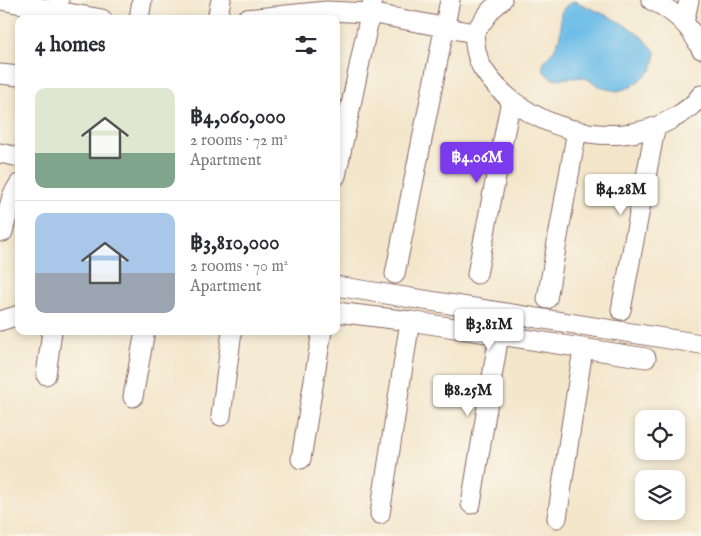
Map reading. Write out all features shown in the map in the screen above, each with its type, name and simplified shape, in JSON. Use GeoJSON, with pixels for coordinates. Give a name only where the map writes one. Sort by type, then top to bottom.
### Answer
{"type":"FeatureCollection","features":[{"type":"Feature","properties":{"kind":"street"},"geometry":{"type":"LineString","coordinates":[[2,0],[82,15]]}},
{"type":"Feature","properties":{"kind":"street"},"geometry":{"type":"LineString","coordinates":[[139,15],[142,0]]}},
{"type":"Feature","properties":{"kind":"street"},"geometry":{"type":"LineString","coordinates":[[218,15],[221,0]]}},
{"type":"Feature","properties":{"kind":"street"},"geometry":{"type":"LineString","coordinates":[[395,274],[450,0]]}},
{"type":"Feature","properties":{"kind":"street"},"geometry":{"type":"LineString","coordinates":[[502,0],[487,15],[474,33],[476,53],[482,68],[511,100],[535,115],[558,126],[612,134],[638,133],[655,129],[685,112],[701,95]]}},
{"type":"Feature","properties":{"kind":"street"},"geometry":{"type":"LineString","coordinates":[[651,0],[678,16],[701,48]]}},
{"type":"Feature","properties":{"kind":"street"},"geometry":{"type":"LineString","coordinates":[[684,23],[689,0]]}},
{"type":"Feature","properties":{"kind":"street"},"geometry":{"type":"LineString","coordinates":[[340,157],[372,7]]}},
{"type":"Feature","properties":{"kind":"street"},"geometry":{"type":"LineString","coordinates":[[270,15],[294,11],[328,11],[372,7],[444,27],[474,33]]}},
{"type":"Feature","properties":{"kind":"street"},"geometry":{"type":"LineString","coordinates":[[0,74],[15,76]]}},
{"type":"Feature","properties":{"kind":"street"},"geometry":{"type":"LineString","coordinates":[[477,274],[511,100]]}},
{"type":"Feature","properties":{"kind":"street"},"geometry":{"type":"LineString","coordinates":[[621,310],[655,129]]}},
{"type":"Feature","properties":{"kind":"street"},"geometry":{"type":"LineString","coordinates":[[547,299],[577,130]]}},
{"type":"Feature","properties":{"kind":"street"},"geometry":{"type":"LineString","coordinates":[[0,153],[15,156]]}},
{"type":"Feature","properties":{"kind":"street"},"geometry":{"type":"LineString","coordinates":[[11,231],[12,196],[15,191]]}},
{"type":"Feature","properties":{"kind":"street"},"geometry":{"type":"LineString","coordinates":[[340,287],[701,344]]}},
{"type":"Feature","properties":{"kind":"street"},"geometry":{"type":"LineString","coordinates":[[340,312],[410,321],[646,358]]}},
{"type":"Feature","properties":{"kind":"street"},"geometry":{"type":"LineString","coordinates":[[0,321],[15,316]]}},
{"type":"Feature","properties":{"kind":"street"},"geometry":{"type":"LineString","coordinates":[[380,514],[410,321]]}},
{"type":"Feature","properties":{"kind":"street"},"geometry":{"type":"LineString","coordinates":[[46,375],[51,335]]}},
{"type":"Feature","properties":{"kind":"street"},"geometry":{"type":"LineString","coordinates":[[133,397],[144,335]]}},
{"type":"Feature","properties":{"kind":"street"},"geometry":{"type":"LineString","coordinates":[[221,416],[231,335]]}},
{"type":"Feature","properties":{"kind":"street"},"geometry":{"type":"LineString","coordinates":[[301,459],[321,335]]}},
{"type":"Feature","properties":{"kind":"street"},"geometry":{"type":"LineString","coordinates":[[471,504],[499,335]]}},
{"type":"Feature","properties":{"kind":"street"},"geometry":{"type":"LineString","coordinates":[[556,518],[583,349]]}},
{"type":"Feature","properties":{"kind":"water"},"geometry":{"type":"Polygon","coordinates":[[[574,1],[608,16],[640,35],[656,53],[652,70],[631,87],[617,91],[603,88],[584,77],[552,79],[543,71],[543,63],[558,43],[560,17],[563,9],[574,1]]]}}]}
